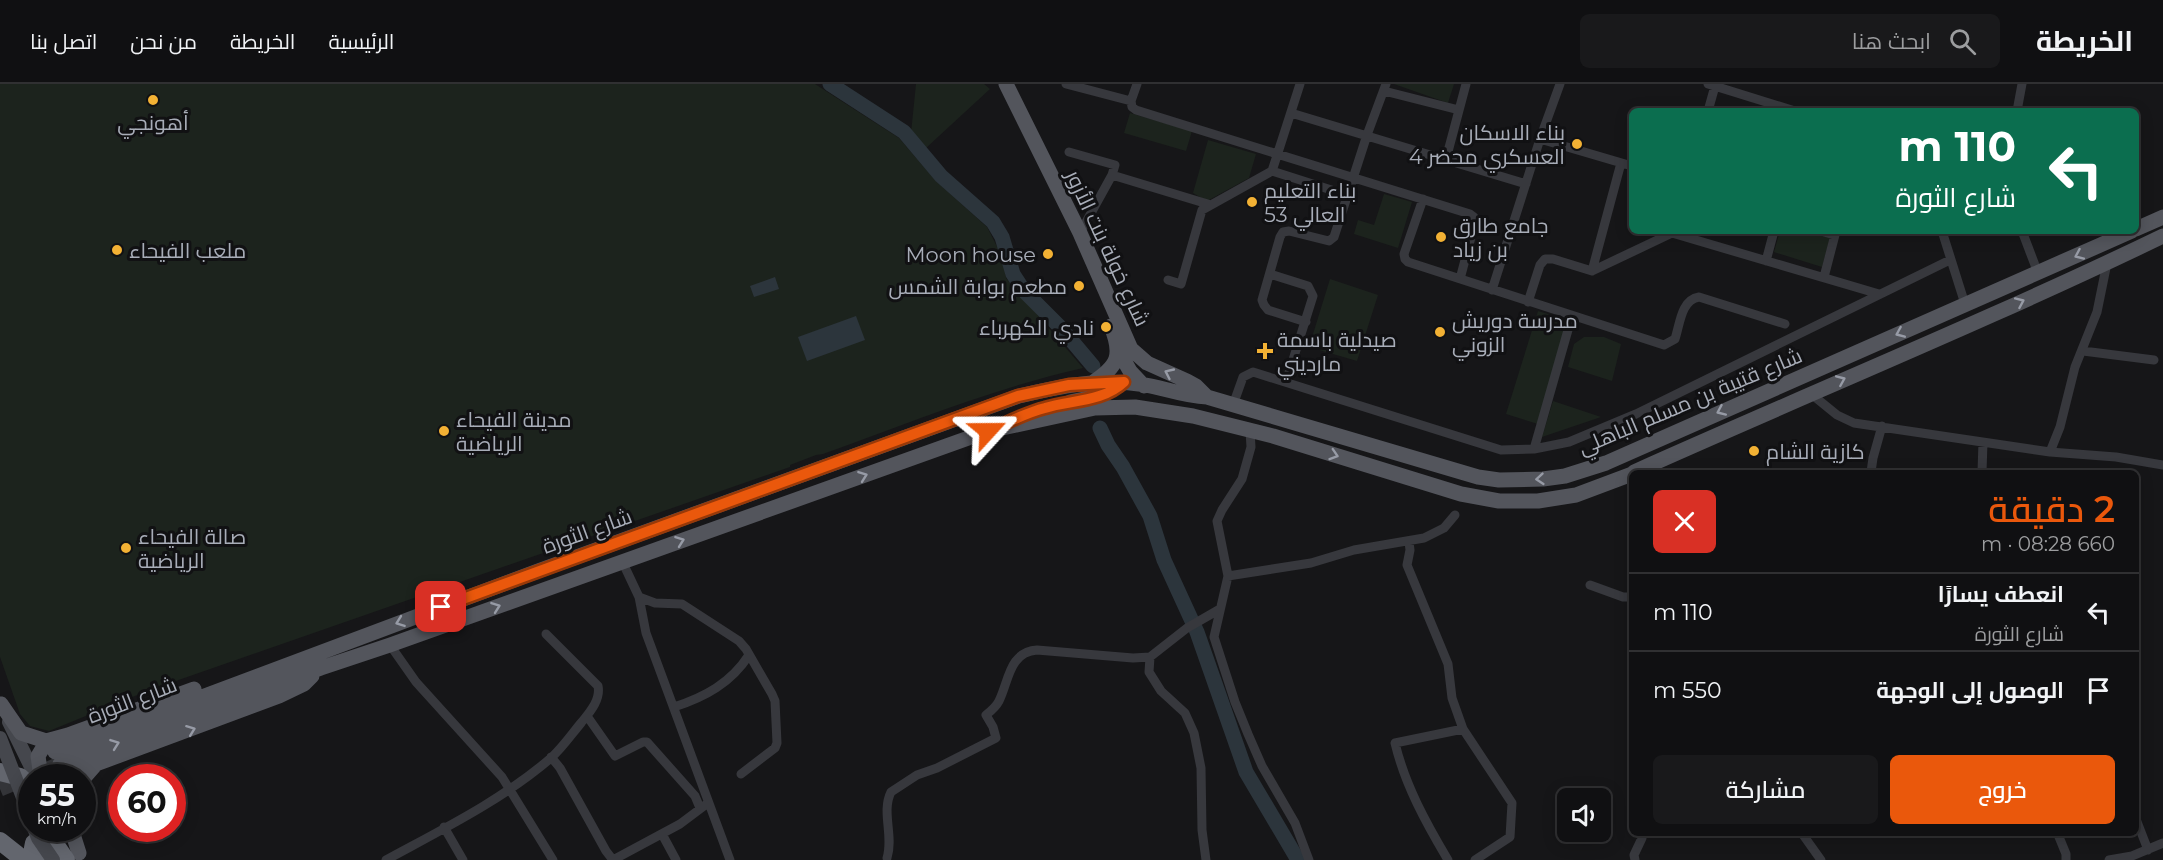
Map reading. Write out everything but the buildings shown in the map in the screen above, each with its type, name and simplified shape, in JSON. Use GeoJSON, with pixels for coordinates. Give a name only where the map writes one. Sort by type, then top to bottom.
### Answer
{"type":"FeatureCollection","features":[{"type":"Feature","properties":{"kind":"highway"},"geometry":{"type":"LineString","coordinates":[[0,772],[18,776]]}},
{"type":"Feature","properties":{"kind":"highway"},"geometry":{"type":"LineString","coordinates":[[0,841],[24,860]]}},
{"type":"Feature","properties":{"kind":"highway"},"geometry":{"type":"LineString","coordinates":[[34,842],[33,848],[38,860]]}},
{"type":"Feature","properties":{"kind":"highway"},"geometry":{"type":"LineString","coordinates":[[54,842],[75,858]]}},
{"type":"Feature","properties":{"kind":"highway"},"geometry":{"type":"LineString","coordinates":[[64,842],[75,858]]}},
{"type":"Feature","properties":{"kind":"main road","name":"شارع خولة بنت الأزور"},"geometry":{"type":"LineString","coordinates":[[999,84],[1074,240],[1116,340],[1125,350],[1196,386],[1207,397]]}},
{"type":"Feature","properties":{"kind":"main road","name":"شارع خولة بنت الأزور"},"geometry":{"type":"LineString","coordinates":[[1005,84],[1080,233],[1125,350]]}},
{"type":"Feature","properties":{"kind":"main road","name":"شارع قتيبة بن مسلم الباهلي"},"geometry":{"type":"LineString","coordinates":[[2139,228],[2163,217]]}},
{"type":"Feature","properties":{"kind":"main road","name":"شارع قتيبة بن مسلم الباهلي"},"geometry":{"type":"LineString","coordinates":[[1142,384],[1189,396],[1207,397],[1456,472],[1499,480],[1543,479],[1586,471],[1606,463],[2125,234]]}},
{"type":"Feature","properties":{"kind":"main road","name":"شارع قتيبة بن مسلم الباهلي"},"geometry":{"type":"LineString","coordinates":[[1640,470],[1810,393],[1935,341],[2163,236]]}},
{"type":"Feature","properties":{"kind":"main road","name":"شارع خولة بنت الأزور"},"geometry":{"type":"LineString","coordinates":[[1090,384],[1110,371],[1125,350]]}},
{"type":"Feature","properties":{"kind":"main road"},"geometry":{"type":"LineString","coordinates":[[988,431],[1045,408],[1104,395],[1118,388],[1127,377],[1125,350]]}},
{"type":"Feature","properties":{"kind":"main road"},"geometry":{"type":"LineString","coordinates":[[1127,377],[1164,398],[1263,428],[1303,445]]}},
{"type":"Feature","properties":{"kind":"main road","name":"شارع الثورة"},"geometry":{"type":"LineString","coordinates":[[58,758],[178,694],[259,668],[323,651],[1018,396],[1069,385],[1090,384],[1127,377]]}},
{"type":"Feature","properties":{"kind":"main road","name":"شارع قتيبة بن مسلم الباهلي"},"geometry":{"type":"LineString","coordinates":[[1135,407],[1174,412],[1250,430],[1461,494],[1499,501],[1557,499],[1594,490],[1629,475]]}},
{"type":"Feature","properties":{"kind":"main road","name":"شارع الثورة"},"geometry":{"type":"LineString","coordinates":[[58,758],[390,645],[988,431],[1095,408],[1135,407]]}},
{"type":"Feature","properties":{"kind":"main road"},"geometry":{"type":"LineString","coordinates":[[39,764],[38,756],[44,746],[58,758],[96,764],[279,696],[304,684],[321,668]]}},
{"type":"Feature","properties":{"kind":"main road"},"geometry":{"type":"LineString","coordinates":[[1,702],[21,733],[38,739],[58,758]]}},
{"type":"Feature","properties":{"kind":"main road"},"geometry":{"type":"LineString","coordinates":[[1,702],[30,764]]}},
{"type":"Feature","properties":{"kind":"main road"},"geometry":{"type":"LineString","coordinates":[[0,738],[18,785]]}},
{"type":"Feature","properties":{"kind":"main road"},"geometry":{"type":"LineString","coordinates":[[42,842],[53,860]]}},
{"type":"Feature","properties":{"kind":"main road"},"geometry":{"type":"LineString","coordinates":[[70,842],[75,858]]}},
{"type":"Feature","properties":{"kind":"main road"},"geometry":{"type":"LineString","coordinates":[[73,842],[75,858]]}},
{"type":"Feature","properties":{"kind":"street"},"geometry":{"type":"LineString","coordinates":[[1066,84],[1131,101]]}},
{"type":"Feature","properties":{"kind":"street"},"geometry":{"type":"LineString","coordinates":[[1137,84],[1131,101],[1132,107],[1136,110],[1470,214],[1474,217],[1475,222],[1460,279]]}},
{"type":"Feature","properties":{"kind":"street"},"geometry":{"type":"LineString","coordinates":[[1168,280],[1181,284],[1202,210],[1272,171],[1300,84]]}},
{"type":"Feature","properties":{"kind":"street"},"geometry":{"type":"LineString","coordinates":[[1446,159],[1466,84]]}},
{"type":"Feature","properties":{"kind":"street"},"geometry":{"type":"LineString","coordinates":[[1492,290],[1560,84]]}},
{"type":"Feature","properties":{"kind":"street"},"geometry":{"type":"LineString","coordinates":[[2017,108],[2022,84]]}},
{"type":"Feature","properties":{"kind":"street"},"geometry":{"type":"LineString","coordinates":[[1708,108],[1712,85],[1785,108]]}},
{"type":"Feature","properties":{"kind":"street"},"geometry":{"type":"LineString","coordinates":[[1306,322],[1268,310],[1262,300],[1280,237],[1283,232],[1289,231],[1329,241],[1334,237],[1367,135],[1385,88],[1459,110]]}},
{"type":"Feature","properties":{"kind":"street"},"geometry":{"type":"LineString","coordinates":[[1291,113],[1526,184]]}},
{"type":"Feature","properties":{"kind":"street"},"geometry":{"type":"LineString","coordinates":[[1540,140],[1629,165]]}},
{"type":"Feature","properties":{"kind":"street"},"geometry":{"type":"LineString","coordinates":[[1069,152],[1115,165],[1112,175],[1080,233]]}},
{"type":"Feature","properties":{"kind":"street"},"geometry":{"type":"LineString","coordinates":[[1592,271],[1622,163]]}},
{"type":"Feature","properties":{"kind":"street"},"geometry":{"type":"LineString","coordinates":[[1272,171],[1347,195]]}},
{"type":"Feature","properties":{"kind":"street"},"geometry":{"type":"LineString","coordinates":[[1112,175],[1211,205]]}},
{"type":"Feature","properties":{"kind":"street"},"geometry":{"type":"LineString","coordinates":[[1423,199],[1404,254],[1408,262],[1664,345],[1675,339],[1686,304],[1691,298],[1699,297],[1785,324]]}},
{"type":"Feature","properties":{"kind":"street"},"geometry":{"type":"LineString","coordinates":[[1528,302],[1540,265],[1545,259],[1553,259],[1592,271],[1669,234]]}},
{"type":"Feature","properties":{"kind":"street"},"geometry":{"type":"LineString","coordinates":[[1679,234],[1878,294]]}},
{"type":"Feature","properties":{"kind":"street"},"geometry":{"type":"LineString","coordinates":[[1766,261],[1773,234]]}},
{"type":"Feature","properties":{"kind":"street"},"geometry":{"type":"LineString","coordinates":[[1824,277],[1835,234]]}},
{"type":"Feature","properties":{"kind":"street"},"geometry":{"type":"LineString","coordinates":[[1943,234],[1965,304]]}},
{"type":"Feature","properties":{"kind":"street"},"geometry":{"type":"LineString","coordinates":[[2023,234],[2038,273]]}},
{"type":"Feature","properties":{"kind":"street"},"geometry":{"type":"LineString","coordinates":[[1233,405],[1243,377],[1253,372],[1501,450],[1534,449],[1569,442],[1636,414],[1950,260]]}},
{"type":"Feature","properties":{"kind":"street"},"geometry":{"type":"LineString","coordinates":[[2050,452],[2060,427],[2075,367],[2097,312],[2107,263]]}},
{"type":"Feature","properties":{"kind":"street"},"geometry":{"type":"LineString","coordinates":[[1270,274],[1308,286],[1313,296],[1286,382]]}},
{"type":"Feature","properties":{"kind":"street"},"geometry":{"type":"LineString","coordinates":[[1534,449],[1572,316]]}},
{"type":"Feature","properties":{"kind":"street"},"geometry":{"type":"LineString","coordinates":[[2083,351],[2154,360]]}},
{"type":"Feature","properties":{"kind":"street"},"geometry":{"type":"LineString","coordinates":[[1810,393],[1837,415],[1854,423],[2050,452],[2163,465]]}},
{"type":"Feature","properties":{"kind":"street"},"geometry":{"type":"LineString","coordinates":[[1871,470],[1882,426]]}},
{"type":"Feature","properties":{"kind":"street"},"geometry":{"type":"LineString","coordinates":[[1250,430],[1251,447],[1242,479],[1217,521],[1228,576],[1214,637],[1235,702],[1262,766],[1301,836],[1309,860]]}},
{"type":"Feature","properties":{"kind":"street"},"geometry":{"type":"LineString","coordinates":[[1982,470],[1983,442]]}},
{"type":"Feature","properties":{"kind":"street"},"geometry":{"type":"LineString","coordinates":[[1228,576],[1311,563],[1354,550],[1409,542],[1424,538],[1444,528],[1455,516]]}},
{"type":"Feature","properties":{"kind":"street"},"geometry":{"type":"LineString","coordinates":[[1409,542],[1407,565],[1448,664],[1452,698],[1463,729],[1512,802],[1510,837],[1475,860]]}},
{"type":"Feature","properties":{"kind":"street"},"geometry":{"type":"LineString","coordinates":[[622,561],[639,597],[646,633],[730,860]]}},
{"type":"Feature","properties":{"kind":"street"},"geometry":{"type":"LineString","coordinates":[[1590,585],[1629,597]]}},
{"type":"Feature","properties":{"kind":"street"},"geometry":{"type":"LineString","coordinates":[[639,597],[655,603],[682,604],[693,609],[739,641],[749,655],[775,701],[777,743],[775,748],[741,774]]}},
{"type":"Feature","properties":{"kind":"street"},"geometry":{"type":"LineString","coordinates":[[885,859],[891,842],[887,804],[891,792],[917,775],[937,768],[996,738],[986,716],[998,703],[1010,670],[1023,654],[1037,650],[1133,658],[1150,657],[1187,628],[1220,609]]}},
{"type":"Feature","properties":{"kind":"street"},"geometry":{"type":"LineString","coordinates":[[386,860],[511,790],[551,757],[587,716],[598,696],[598,687],[546,634]]}},
{"type":"Feature","properties":{"kind":"street"},"geometry":{"type":"LineString","coordinates":[[390,645],[416,682],[502,777],[553,860]]}},
{"type":"Feature","properties":{"kind":"street"},"geometry":{"type":"LineString","coordinates":[[674,706],[700,697],[718,687],[734,675],[749,655]]}},
{"type":"Feature","properties":{"kind":"street"},"geometry":{"type":"LineString","coordinates":[[1150,657],[1149,672],[1161,691],[1185,712],[1194,733],[1201,768],[1202,830],[1206,860]]}},
{"type":"Feature","properties":{"kind":"street"},"geometry":{"type":"LineString","coordinates":[[587,716],[615,756],[647,742],[695,796],[700,808]]}},
{"type":"Feature","properties":{"kind":"street"},"geometry":{"type":"LineString","coordinates":[[1448,860],[1414,796],[1395,743],[1463,729]]}},
{"type":"Feature","properties":{"kind":"street"},"geometry":{"type":"LineString","coordinates":[[551,757],[560,768],[613,860],[680,824],[708,803]]}},
{"type":"Feature","properties":{"kind":"street"},"geometry":{"type":"LineString","coordinates":[[444,827],[463,860]]}},
{"type":"Feature","properties":{"kind":"street"},"geometry":{"type":"LineString","coordinates":[[2139,827],[2148,850]]}},
{"type":"Feature","properties":{"kind":"street"},"geometry":{"type":"LineString","coordinates":[[662,834],[676,860]]}},
{"type":"Feature","properties":{"kind":"street"},"geometry":{"type":"LineString","coordinates":[[1635,860],[1634,855],[1641,836]]}},
{"type":"Feature","properties":{"kind":"street"},"geometry":{"type":"LineString","coordinates":[[1804,836],[1821,860]]}},
{"type":"Feature","properties":{"kind":"street"},"geometry":{"type":"LineString","coordinates":[[2059,836],[2066,860]]}},
{"type":"Feature","properties":{"kind":"street"},"geometry":{"type":"LineString","coordinates":[[2109,860],[2132,856],[2163,843]]}},
{"type":"Feature","properties":{"kind":"shaded area","name":"مدينة الفيحاء الرياضية"},"geometry":{"type":"Polygon","coordinates":[[[0,84],[815,84],[899,138],[936,181],[987,227],[1005,262],[1006,278],[1083,368],[952,407],[816,455],[790,465],[790,467],[147,691],[49,731],[30,726],[20,714],[0,657],[0,84]]]}},
{"type":"Feature","properties":{"kind":"shaded area"},"geometry":{"type":"Polygon","coordinates":[[[916,84],[984,84],[990,89],[926,148],[911,133],[916,84]]]}},
{"type":"Feature","properties":{"kind":"shaded area"},"geometry":{"type":"Polygon","coordinates":[[[1394,84],[1454,84],[1448,103],[1394,84]]]}},
{"type":"Feature","properties":{"kind":"shaded area"},"geometry":{"type":"Polygon","coordinates":[[[1130,113],[1192,131],[1186,151],[1124,133],[1130,113]]]}},
{"type":"Feature","properties":{"kind":"shaded area"},"geometry":{"type":"Polygon","coordinates":[[[1208,140],[1256,154],[1249,178],[1207,201],[1193,193],[1208,140]]]}},
{"type":"Feature","properties":{"kind":"shaded area"},"geometry":{"type":"Polygon","coordinates":[[[1384,194],[1412,202],[1398,248],[1354,234],[1358,220],[1374,225],[1384,194]]]}},
{"type":"Feature","properties":{"kind":"shaded area"},"geometry":{"type":"Polygon","coordinates":[[[1779,234],[1817,234],[1830,238],[1822,267],[1774,252],[1779,234]]]}},
{"type":"Feature","properties":{"kind":"shaded area"},"geometry":{"type":"Polygon","coordinates":[[[775,277],[779,289],[754,297],[750,286],[775,277]]]}},
{"type":"Feature","properties":{"kind":"shaded area"},"geometry":{"type":"Polygon","coordinates":[[[1330,279],[1378,295],[1357,361],[1309,347],[1330,279]]]}},
{"type":"Feature","properties":{"kind":"shaded area"},"geometry":{"type":"Polygon","coordinates":[[[1538,311],[1568,320],[1538,424],[1506,414],[1538,311]]]}},
{"type":"Feature","properties":{"kind":"shaded area"},"geometry":{"type":"Polygon","coordinates":[[[856,316],[865,340],[807,361],[798,337],[856,316]]]}},
{"type":"Feature","properties":{"kind":"shaded area"},"geometry":{"type":"Polygon","coordinates":[[[1584,337],[1604,337],[1621,344],[1612,381],[1568,367],[1574,344],[1584,337]]]}},
{"type":"Feature","properties":{"kind":"shaded area"},"geometry":{"type":"Polygon","coordinates":[[[1553,401],[1601,417],[1542,437],[1553,401]]]}},
{"type":"Feature","properties":{"kind":"waterway"},"geometry":{"type":"LineString","coordinates":[[830,84],[904,132],[941,176],[993,222],[1002,237],[1013,274],[1024,291],[1061,328],[1093,366]]}},
{"type":"Feature","properties":{"kind":"waterway"},"geometry":{"type":"LineString","coordinates":[[1100,428],[1150,516],[1164,560],[1197,632],[1246,772],[1298,860]]}},
{"type":"Feature","properties":{"kind":"tunnel"},"geometry":{"type":"LineString","coordinates":[[0,789],[18,782]]}},
{"type":"Feature","properties":{"kind":"place","name":"أهونجي"},"geometry":{"type":"Point","coordinates":[153,100]}},
{"type":"Feature","properties":{"kind":"place","name":"بناء الاسكان العسكري محضر 4"},"geometry":{"type":"Point","coordinates":[1577,144]}},
{"type":"Feature","properties":{"kind":"place","name":"بناء التعليم العالي 53"},"geometry":{"type":"Point","coordinates":[1252,202]}},
{"type":"Feature","properties":{"kind":"place","name":"جامع طارق بن زياد"},"geometry":{"type":"Point","coordinates":[1441,237]}},
{"type":"Feature","properties":{"kind":"place","name":"ملعب الفيحاء"},"geometry":{"type":"Point","coordinates":[117,250]}},
{"type":"Feature","properties":{"kind":"place","name":"Moon house"},"geometry":{"type":"Point","coordinates":[1048,254]}},
{"type":"Feature","properties":{"kind":"place","name":"مطعم بوابة الشمس"},"geometry":{"type":"Point","coordinates":[1079,286]}},
{"type":"Feature","properties":{"kind":"place","name":"نادي الكهرباء"},"geometry":{"type":"Point","coordinates":[1106,327]}},
{"type":"Feature","properties":{"kind":"place","name":"مدرسة دوريش الزوني"},"geometry":{"type":"Point","coordinates":[1440,332]}},
{"type":"Feature","properties":{"kind":"place","name":"صيدلية باسمة مارديني"},"geometry":{"type":"Point","coordinates":[1265,351]}},
{"type":"Feature","properties":{"kind":"place","name":"مدينة الفيحاء الرياضية"},"geometry":{"type":"Point","coordinates":[444,431]}},
{"type":"Feature","properties":{"kind":"place","name":"كازية الشام"},"geometry":{"type":"Point","coordinates":[1754,451]}},
{"type":"Feature","properties":{"kind":"place","name":"صالة الفيحاء الرياضية"},"geometry":{"type":"Point","coordinates":[126,548]}},
{"type":"Feature","properties":{"kind":"route"},"geometry":{"type":"LineString","coordinates":[[441,607],[1018,396],[1069,385],[1124,382],[1104,395],[1031,412],[988,431]]}}]}
